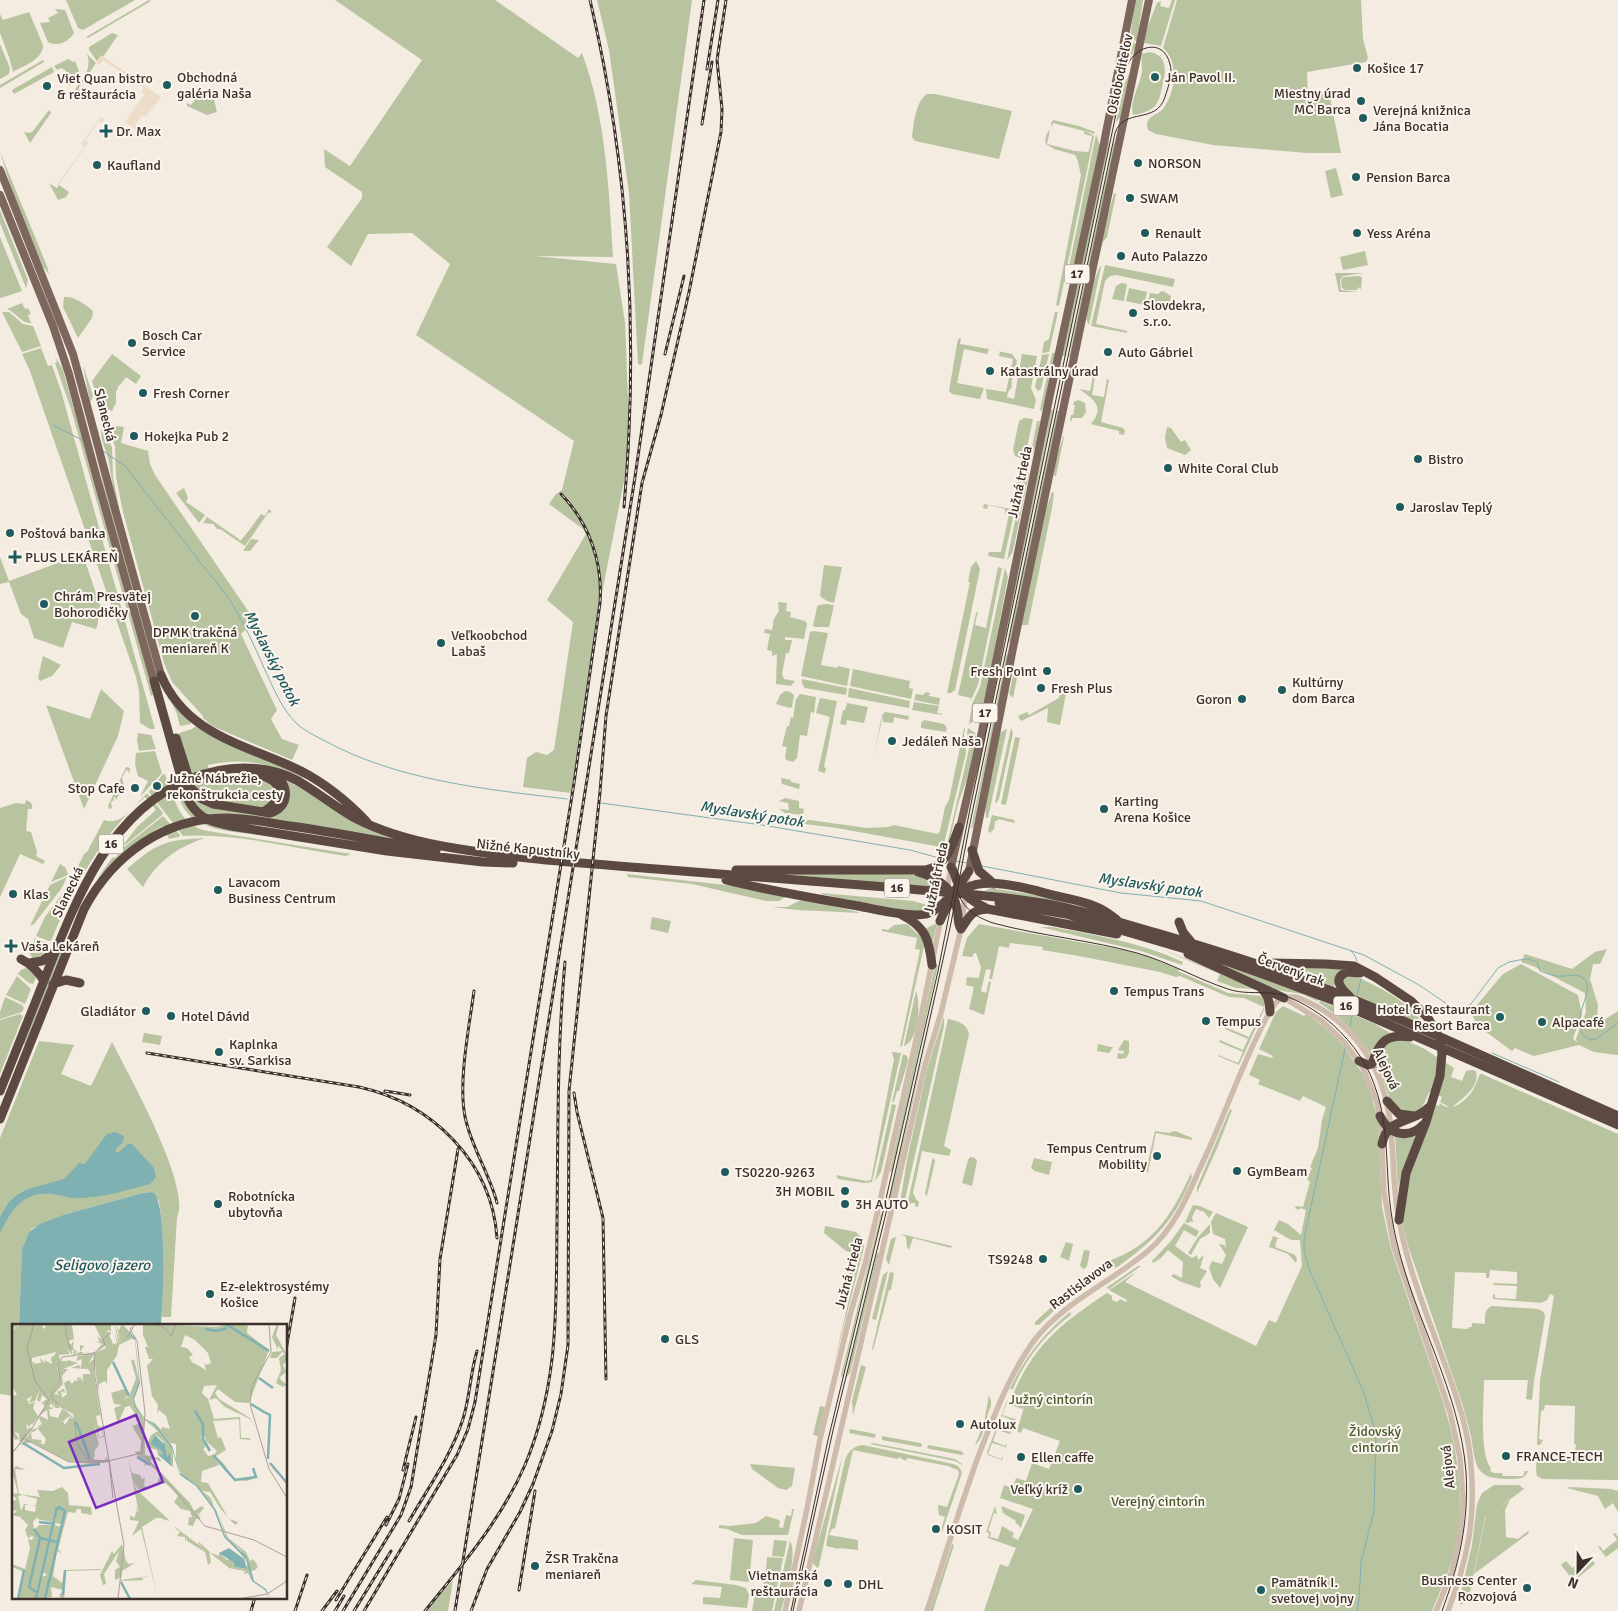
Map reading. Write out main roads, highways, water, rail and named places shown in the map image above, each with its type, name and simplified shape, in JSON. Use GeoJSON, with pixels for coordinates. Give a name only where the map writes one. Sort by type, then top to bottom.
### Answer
{"type":"FeatureCollection","features":[{"type":"Feature","properties":{"kind":"highway"},"geometry":{"type":"LineString","coordinates":[[158,678],[186,795],[194,810],[202,817],[222,824],[387,851],[483,862],[513,863]]}},
{"type":"Feature","properties":{"kind":"highway"},"geometry":{"type":"LineString","coordinates":[[158,678],[193,790]]}},
{"type":"Feature","properties":{"kind":"highway"},"geometry":{"type":"LineString","coordinates":[[158,678],[180,707],[201,726],[230,741],[303,772],[349,804],[373,827]]}},
{"type":"Feature","properties":{"kind":"highway","name":"16"},"geometry":{"type":"LineString","coordinates":[[216,773],[241,768],[279,772],[297,780],[345,812],[373,827]]}},
{"type":"Feature","properties":{"kind":"highway"},"geometry":{"type":"LineString","coordinates":[[181,778],[202,799],[212,804],[270,813],[279,809],[286,791],[282,781],[275,775],[262,769]]}},
{"type":"Feature","properties":{"kind":"highway"},"geometry":{"type":"LineString","coordinates":[[89,899],[92,885],[110,855],[131,828],[152,805],[188,786],[216,773],[260,775],[272,780],[278,790],[278,799],[274,805],[263,812]]}},
{"type":"Feature","properties":{"kind":"highway","name":"Slanecká"},"geometry":{"type":"LineString","coordinates":[[0,1091],[81,893],[100,860],[127,824],[152,805]]}},
{"type":"Feature","properties":{"kind":"highway","name":"Nižné Kapustníky"},"geometry":{"type":"LineString","coordinates":[[89,899],[115,864],[132,850],[159,833],[179,825],[202,820],[226,818],[244,819],[513,863],[547,863]]}},
{"type":"Feature","properties":{"kind":"highway","name":"Nižné Kapustníky"},"geometry":{"type":"LineString","coordinates":[[373,827],[408,839],[547,863],[718,873],[795,886]]}},
{"type":"Feature","properties":{"kind":"highway"},"geometry":{"type":"LineString","coordinates":[[718,873],[752,869],[774,871],[916,871],[932,869],[951,854],[959,828]]}},
{"type":"Feature","properties":{"kind":"highway"},"geometry":{"type":"LineString","coordinates":[[964,889],[972,870],[972,856]]}},
{"type":"Feature","properties":{"kind":"highway"},"geometry":{"type":"LineString","coordinates":[[951,867],[964,889],[988,909]]}},
{"type":"Feature","properties":{"kind":"highway","name":"Nižné Kapustníky"},"geometry":{"type":"LineString","coordinates":[[628,869],[795,886],[996,900]]}},
{"type":"Feature","properties":{"kind":"highway"},"geometry":{"type":"LineString","coordinates":[[972,870],[994,884]]}},
{"type":"Feature","properties":{"kind":"highway"},"geometry":{"type":"LineString","coordinates":[[916,871],[934,877],[951,893],[957,908],[958,925],[961,929],[974,911],[988,909],[1112,934],[1137,935]]}},
{"type":"Feature","properties":{"kind":"highway"},"geometry":{"type":"LineString","coordinates":[[795,886],[815,898],[890,911],[924,914],[933,911],[951,893],[994,884],[1032,889],[1091,905],[1109,913],[1119,922]]}},
{"type":"Feature","properties":{"kind":"highway"},"geometry":{"type":"LineString","coordinates":[[940,921],[951,893]]}},
{"type":"Feature","properties":{"kind":"highway","name":"Slanecká"},"geometry":{"type":"LineString","coordinates":[[0,1119],[60,966],[89,899]]}},
{"type":"Feature","properties":{"kind":"highway","name":"Červený rak"},"geometry":{"type":"LineString","coordinates":[[996,900],[1046,904],[1119,922],[1166,939],[1335,1001],[1618,1125]]}},
{"type":"Feature","properties":{"kind":"highway","name":"Červený rak"},"geometry":{"type":"LineString","coordinates":[[996,900],[1066,914],[1137,935],[1192,943],[1254,962],[1352,999],[1618,1116]]}},
{"type":"Feature","properties":{"kind":"highway"},"geometry":{"type":"LineString","coordinates":[[890,911],[910,919],[921,929],[927,939],[932,965]]}},
{"type":"Feature","properties":{"kind":"highway"},"geometry":{"type":"LineString","coordinates":[[1192,943],[1183,932],[1180,922],[1166,939],[1264,990],[1268,998],[1270,1012]]}},
{"type":"Feature","properties":{"kind":"highway"},"geometry":{"type":"LineString","coordinates":[[44,981],[39,973],[25,961],[42,961],[56,952]]}},
{"type":"Feature","properties":{"kind":"highway"},"geometry":{"type":"LineString","coordinates":[[1254,962],[1342,964],[1354,966],[1385,983],[1417,1006],[1428,1018],[1438,1037],[1442,1054],[1442,1068],[1426,1122],[1406,1173],[1398,1220]]}},
{"type":"Feature","properties":{"kind":"highway"},"geometry":{"type":"LineString","coordinates":[[54,984],[66,980],[80,983],[67,976],[60,966]]}},
{"type":"Feature","properties":{"kind":"highway"},"geometry":{"type":"LineString","coordinates":[[1352,999],[1340,986],[1341,975],[1351,972],[1375,977]]}},
{"type":"Feature","properties":{"kind":"highway"},"geometry":{"type":"LineString","coordinates":[[1258,987],[1284,998]]}},
{"type":"Feature","properties":{"kind":"highway"},"geometry":{"type":"LineString","coordinates":[[1359,1061],[1368,1065],[1372,1064],[1378,1046],[1388,1038],[1401,1036],[1422,1039]]}},
{"type":"Feature","properties":{"kind":"highway"},"geometry":{"type":"LineString","coordinates":[[1387,1101],[1401,1115],[1417,1116]]}},
{"type":"Feature","properties":{"kind":"highway"},"geometry":{"type":"LineString","coordinates":[[1382,1144],[1390,1128],[1417,1116],[1429,1107]]}},
{"type":"Feature","properties":{"kind":"highway"},"geometry":{"type":"LineString","coordinates":[[1380,1116],[1390,1128],[1400,1134],[1409,1134],[1420,1129],[1426,1122]]}},
{"type":"Feature","properties":{"kind":"main road","name":"Osloboditeľov"},"geometry":{"type":"LineString","coordinates":[[1103,148],[1132,0]]}},
{"type":"Feature","properties":{"kind":"main road","name":"Osloboditeľov"},"geometry":{"type":"LineString","coordinates":[[1116,154],[1149,0]]}},
{"type":"Feature","properties":{"kind":"main road","name":"Južná trieda"},"geometry":{"type":"LineString","coordinates":[[959,828],[980,741],[1049,399],[1103,148]]}},
{"type":"Feature","properties":{"kind":"main road","name":"Južná trieda"},"geometry":{"type":"LineString","coordinates":[[972,856],[1116,154]]}},
{"type":"Feature","properties":{"kind":"main road","name":"Slanecká"},"geometry":{"type":"LineString","coordinates":[[0,170],[68,339],[83,386],[158,678]]}},
{"type":"Feature","properties":{"kind":"main road","name":"Slanecká"},"geometry":{"type":"LineString","coordinates":[[0,195],[56,335],[69,374],[89,450],[158,678]]}},
{"type":"Feature","properties":{"kind":"main road","name":"Južná trieda"},"geometry":{"type":"LineString","coordinates":[[951,854],[951,867]]}},
{"type":"Feature","properties":{"kind":"water"},"geometry":{"type":"Polygon","coordinates":[[[115,1132],[124,1136],[123,1142],[116,1149],[116,1152],[119,1152],[128,1144],[132,1144],[154,1168],[156,1177],[150,1184],[91,1197],[74,1198],[51,1194],[33,1196],[19,1204],[0,1233],[0,1217],[9,1202],[28,1189],[64,1179],[79,1163],[85,1164],[107,1134],[115,1132]]]}},
{"type":"Feature","properties":{"kind":"water","name":"Seligovo jazero"},"geometry":{"type":"Polygon","coordinates":[[[152,1192],[155,1194],[159,1204],[163,1237],[161,1324],[19,1324],[22,1249],[29,1232],[40,1224],[66,1214],[152,1192]]]}},
{"type":"Feature","properties":{"kind":"waterway","name":"Myslavský potok"},"geometry":{"type":"LineString","coordinates":[[53,425],[84,441]]}},
{"type":"Feature","properties":{"kind":"waterway","name":"Myslavský potok"},"geometry":{"type":"LineString","coordinates":[[103,451],[125,466],[230,600],[248,633],[274,690],[296,723],[325,741],[353,755],[382,766],[474,787],[567,799]]}},
{"type":"Feature","properties":{"kind":"waterway","name":"Myslavský potok"},"geometry":{"type":"LineString","coordinates":[[601,803],[762,825],[910,850],[939,858]]}},
{"type":"Feature","properties":{"kind":"waterway","name":"Myslavský potok"},"geometry":{"type":"LineString","coordinates":[[955,861],[968,863]]}},
{"type":"Feature","properties":{"kind":"waterway","name":"Myslavský potok"},"geometry":{"type":"LineString","coordinates":[[982,866],[1121,893],[1201,901],[1364,955],[1419,985],[1453,1008],[1460,1010],[1471,1004],[1498,968],[1509,962],[1529,959],[1537,962],[1540,971],[1557,976],[1577,975],[1586,981],[1586,997],[1579,1025],[1582,1034],[1591,1040],[1596,1039],[1618,1023]]}},
{"type":"Feature","properties":{"kind":"waterway","name":"Myslavský potok"},"geometry":{"type":"LineString","coordinates":[[1351,951],[1357,961]]}},
{"type":"Feature","properties":{"kind":"waterway"},"geometry":{"type":"LineString","coordinates":[[1357,995],[1361,979]]}},
{"type":"Feature","properties":{"kind":"waterway"},"geometry":{"type":"LineString","coordinates":[[1350,1026],[1352,1016]]}},
{"type":"Feature","properties":{"kind":"waterway"},"geometry":{"type":"LineString","coordinates":[[1345,1049],[1304,1239],[1304,1250],[1309,1269],[1364,1393],[1376,1434],[1374,1511],[1361,1562],[1357,1611]]}},
{"type":"Feature","properties":{"kind":"waterway"},"geometry":{"type":"LineString","coordinates":[[1492,1053],[1559,1082]]}},
{"type":"Feature","properties":{"kind":"tram line"},"geometry":{"type":"LineString","coordinates":[[791,1611],[828,1440],[938,971],[971,804],[1125,71],[1129,62],[1140,50],[1155,47],[1166,55],[1171,68],[1170,80],[1161,106],[1148,114],[1125,120],[1119,125],[1115,133],[969,828],[951,923],[886,1213],[834,1426],[793,1611]]}},
{"type":"Feature","properties":{"kind":"tram line"},"geometry":{"type":"LineString","coordinates":[[957,890],[963,902],[971,911],[993,923],[1137,953],[1233,991],[1272,993],[1293,999],[1325,1018],[1347,1039],[1360,1056],[1370,1074],[1381,1107],[1385,1131],[1390,1204],[1397,1243],[1405,1272],[1446,1385],[1462,1442],[1467,1490],[1462,1543],[1442,1611]]}},
{"type":"Feature","properties":{"kind":"railway"},"geometry":{"type":"LineString","coordinates":[[590,0],[614,125],[627,252],[630,379],[624,507]]}},
{"type":"Feature","properties":{"kind":"railway"},"geometry":{"type":"LineString","coordinates":[[455,1611],[635,477],[704,0]]}},
{"type":"Feature","properties":{"kind":"railway"},"geometry":{"type":"LineString","coordinates":[[707,69],[718,0]]}},
{"type":"Feature","properties":{"kind":"railway"},"geometry":{"type":"LineString","coordinates":[[471,1611],[487,1569],[520,1512],[533,1484],[552,1431],[561,1394],[568,1345],[569,1091],[606,716],[642,483],[661,415],[689,292],[721,132],[722,109],[717,60],[726,0]]}},
{"type":"Feature","properties":{"kind":"railway"},"geometry":{"type":"LineString","coordinates":[[702,124],[712,62]]}},
{"type":"Feature","properties":{"kind":"railway"},"geometry":{"type":"LineString","coordinates":[[665,354],[684,276]]}},
{"type":"Feature","properties":{"kind":"railway"},"geometry":{"type":"LineString","coordinates":[[364,1611],[457,1455],[468,1429],[475,1402],[574,783],[600,603],[599,573],[592,544],[571,505],[561,494]]}},
{"type":"Feature","properties":{"kind":"railway"},"geometry":{"type":"LineString","coordinates":[[425,1611],[480,1541],[504,1505],[525,1465],[544,1405],[550,1376],[555,1316],[559,1060],[565,962]]}},
{"type":"Feature","properties":{"kind":"railway"},"geometry":{"type":"LineString","coordinates":[[474,991],[463,1075],[464,1107],[469,1132],[497,1203]]}},
{"type":"Feature","properties":{"kind":"railway"},"geometry":{"type":"LineString","coordinates":[[147,1053],[359,1087],[386,1095],[411,1107],[454,1140],[470,1161],[484,1185],[493,1210],[497,1238]]}},
{"type":"Feature","properties":{"kind":"railway"},"geometry":{"type":"LineString","coordinates":[[385,1091],[410,1095]]}},
{"type":"Feature","properties":{"kind":"railway"},"geometry":{"type":"LineString","coordinates":[[574,1093],[603,1218],[606,1379]]}},
{"type":"Feature","properties":{"kind":"railway"},"geometry":{"type":"LineString","coordinates":[[343,1611],[401,1515],[411,1487],[436,1335],[440,1259],[458,1149]]}},
{"type":"Feature","properties":{"kind":"railway"},"geometry":{"type":"LineString","coordinates":[[288,1338],[295,1298]]}},
{"type":"Feature","properties":{"kind":"railway"},"geometry":{"type":"LineString","coordinates":[[409,1521],[439,1472],[458,1433],[465,1411],[477,1351]]}},
{"type":"Feature","properties":{"kind":"railway"},"geometry":{"type":"LineString","coordinates":[[403,1470],[416,1417]]}},
{"type":"Feature","properties":{"kind":"railway"},"geometry":{"type":"LineString","coordinates":[[386,1525],[399,1499],[408,1464]]}},
{"type":"Feature","properties":{"kind":"railway"},"geometry":{"type":"LineString","coordinates":[[519,1590],[535,1491]]}},
{"type":"Feature","properties":{"kind":"railway"},"geometry":{"type":"LineString","coordinates":[[336,1600],[387,1517]]}},
{"type":"Feature","properties":{"kind":"railway"},"geometry":{"type":"LineString","coordinates":[[354,1611],[391,1551]]}},
{"type":"Feature","properties":{"kind":"railway"},"geometry":{"type":"LineString","coordinates":[[295,1611],[307,1575]]}},
{"type":"Feature","properties":{"kind":"railway"},"geometry":{"type":"LineString","coordinates":[[322,1611],[337,1591]]}},
{"type":"Feature","properties":{"kind":"railway"},"geometry":{"type":"LineString","coordinates":[[335,1611],[344,1596]]}},
{"type":"Feature","properties":{"kind":"railway"},"geometry":{"type":"LineString","coordinates":[[251,1611],[255,1598]]}},
{"type":"Feature","properties":{"kind":"place","name":"Košice 17"},"geometry":{"type":"Point","coordinates":[1357,68]}},
{"type":"Feature","properties":{"kind":"place","name":"Ján Pavol II."},"geometry":{"type":"Point","coordinates":[1155,77]}},
{"type":"Feature","properties":{"kind":"place","name":"Obchodná galéria Naša"},"geometry":{"type":"Point","coordinates":[167,85]}},
{"type":"Feature","properties":{"kind":"place","name":"Viet Quan bistro & reštaurácia"},"geometry":{"type":"Point","coordinates":[47,86]}},
{"type":"Feature","properties":{"kind":"place","name":"Miestny úrad MČ Barca"},"geometry":{"type":"Point","coordinates":[1361,101]}},
{"type":"Feature","properties":{"kind":"place","name":"Verejná knižnica Jána Bocatia"},"geometry":{"type":"Point","coordinates":[1363,118]}},
{"type":"Feature","properties":{"kind":"place","name":"Dr. Max"},"geometry":{"type":"Point","coordinates":[106,131]}},
{"type":"Feature","properties":{"kind":"place","name":"NORSON"},"geometry":{"type":"Point","coordinates":[1138,163]}},
{"type":"Feature","properties":{"kind":"place","name":"Kaufland"},"geometry":{"type":"Point","coordinates":[97,165]}},
{"type":"Feature","properties":{"kind":"place","name":"Pension Barca"},"geometry":{"type":"Point","coordinates":[1356,177]}},
{"type":"Feature","properties":{"kind":"place","name":"SWAM"},"geometry":{"type":"Point","coordinates":[1130,198]}},
{"type":"Feature","properties":{"kind":"place","name":"Renault"},"geometry":{"type":"Point","coordinates":[1145,233]}},
{"type":"Feature","properties":{"kind":"place","name":"Yess Aréna"},"geometry":{"type":"Point","coordinates":[1357,233]}},
{"type":"Feature","properties":{"kind":"place","name":"Auto Palazzo"},"geometry":{"type":"Point","coordinates":[1121,256]}},
{"type":"Feature","properties":{"kind":"place","name":"Slovdekra, s.r.o."},"geometry":{"type":"Point","coordinates":[1133,313]}},
{"type":"Feature","properties":{"kind":"place","name":"Bosch Car Service"},"geometry":{"type":"Point","coordinates":[132,343]}},
{"type":"Feature","properties":{"kind":"place","name":"Auto Gábriel"},"geometry":{"type":"Point","coordinates":[1108,352]}},
{"type":"Feature","properties":{"kind":"place","name":"Katastrálny úrad"},"geometry":{"type":"Point","coordinates":[990,371]}},
{"type":"Feature","properties":{"kind":"place","name":"Fresh Corner"},"geometry":{"type":"Point","coordinates":[143,393]}},
{"type":"Feature","properties":{"kind":"place","name":"Hokejka Pub 2"},"geometry":{"type":"Point","coordinates":[134,436]}},
{"type":"Feature","properties":{"kind":"place","name":"Bistro"},"geometry":{"type":"Point","coordinates":[1418,459]}},
{"type":"Feature","properties":{"kind":"place","name":"White Coral Club"},"geometry":{"type":"Point","coordinates":[1168,468]}},
{"type":"Feature","properties":{"kind":"place","name":"Jaroslav Teplý"},"geometry":{"type":"Point","coordinates":[1400,507]}},
{"type":"Feature","properties":{"kind":"place","name":"Poštová banka"},"geometry":{"type":"Point","coordinates":[10,533]}},
{"type":"Feature","properties":{"kind":"place","name":"PLUS LEKÁREŇ"},"geometry":{"type":"Point","coordinates":[15,557]}},
{"type":"Feature","properties":{"kind":"place","name":"Chrám Presvätej Bohorodičky"},"geometry":{"type":"Point","coordinates":[44,604]}},
{"type":"Feature","properties":{"kind":"place","name":"DPMK trakčná meniareň K"},"geometry":{"type":"Point","coordinates":[195,616]}},
{"type":"Feature","properties":{"kind":"place","name":"Veľkoobchod Labaš"},"geometry":{"type":"Point","coordinates":[441,643]}},
{"type":"Feature","properties":{"kind":"place","name":"Fresh Point"},"geometry":{"type":"Point","coordinates":[1047,671]}},
{"type":"Feature","properties":{"kind":"place","name":"Fresh Plus"},"geometry":{"type":"Point","coordinates":[1041,688]}},
{"type":"Feature","properties":{"kind":"place","name":"Kultúrny dom Barca"},"geometry":{"type":"Point","coordinates":[1282,690]}},
{"type":"Feature","properties":{"kind":"place","name":"Goron"},"geometry":{"type":"Point","coordinates":[1242,699]}},
{"type":"Feature","properties":{"kind":"place","name":"Jedáleň Naša"},"geometry":{"type":"Point","coordinates":[892,741]}},
{"type":"Feature","properties":{"kind":"place","name":"Južné Nábrežie, rekonštrukcia cesty"},"geometry":{"type":"Point","coordinates":[157,786]}},
{"type":"Feature","properties":{"kind":"place","name":"Stop Cafe"},"geometry":{"type":"Point","coordinates":[135,788]}},
{"type":"Feature","properties":{"kind":"place","name":"Karting Arena Košice"},"geometry":{"type":"Point","coordinates":[1104,809]}},
{"type":"Feature","properties":{"kind":"place","name":"Lavacom Business Centrum"},"geometry":{"type":"Point","coordinates":[218,890]}},
{"type":"Feature","properties":{"kind":"place","name":"Klas"},"geometry":{"type":"Point","coordinates":[13,894]}},
{"type":"Feature","properties":{"kind":"place","name":"Vaša Lekáreň"},"geometry":{"type":"Point","coordinates":[11,946]}},
{"type":"Feature","properties":{"kind":"place","name":"Tempus Trans"},"geometry":{"type":"Point","coordinates":[1114,991]}},
{"type":"Feature","properties":{"kind":"place","name":"Gladiátor"},"geometry":{"type":"Point","coordinates":[146,1011]}},
{"type":"Feature","properties":{"kind":"place","name":"Hotel Dávid"},"geometry":{"type":"Point","coordinates":[171,1016]}},
{"type":"Feature","properties":{"kind":"place","name":"Hotel & Restaurant Resort Barca"},"geometry":{"type":"Point","coordinates":[1500,1017]}},
{"type":"Feature","properties":{"kind":"place","name":"Tempus"},"geometry":{"type":"Point","coordinates":[1206,1021]}},
{"type":"Feature","properties":{"kind":"place","name":"Alpacafé"},"geometry":{"type":"Point","coordinates":[1542,1022]}},
{"type":"Feature","properties":{"kind":"place","name":"Kaplnka sv. Sarkisa"},"geometry":{"type":"Point","coordinates":[219,1052]}},
{"type":"Feature","properties":{"kind":"place","name":"Tempus Centrum Mobility"},"geometry":{"type":"Point","coordinates":[1157,1156]}},
{"type":"Feature","properties":{"kind":"place","name":"GymBeam"},"geometry":{"type":"Point","coordinates":[1237,1171]}},
{"type":"Feature","properties":{"kind":"place","name":"TS0220-9263"},"geometry":{"type":"Point","coordinates":[725,1172]}},
{"type":"Feature","properties":{"kind":"place","name":"3H MOBIL"},"geometry":{"type":"Point","coordinates":[845,1191]}},
{"type":"Feature","properties":{"kind":"place","name":"Robotnícka ubytovňa"},"geometry":{"type":"Point","coordinates":[218,1204]}},
{"type":"Feature","properties":{"kind":"place","name":"3H AUTO"},"geometry":{"type":"Point","coordinates":[845,1204]}},
{"type":"Feature","properties":{"kind":"place","name":"TS9248"},"geometry":{"type":"Point","coordinates":[1043,1259]}},
{"type":"Feature","properties":{"kind":"place","name":"Ez-elektrosystémy Košice"},"geometry":{"type":"Point","coordinates":[210,1294]}},
{"type":"Feature","properties":{"kind":"place","name":"GLS"},"geometry":{"type":"Point","coordinates":[665,1339]}},
{"type":"Feature","properties":{"kind":"place","name":"Autolux"},"geometry":{"type":"Point","coordinates":[960,1424]}},
{"type":"Feature","properties":{"kind":"place","name":"FRANCE-TECH"},"geometry":{"type":"Point","coordinates":[1506,1456]}},
{"type":"Feature","properties":{"kind":"place","name":"Ellen caffe"},"geometry":{"type":"Point","coordinates":[1021,1457]}},
{"type":"Feature","properties":{"kind":"place","name":"Veľký kríž"},"geometry":{"type":"Point","coordinates":[1078,1489]}},
{"type":"Feature","properties":{"kind":"place","name":"KOSIT"},"geometry":{"type":"Point","coordinates":[936,1529]}},
{"type":"Feature","properties":{"kind":"place","name":"ŽSR Trakčna meniareň"},"geometry":{"type":"Point","coordinates":[535,1566]}},
{"type":"Feature","properties":{"kind":"place","name":"Vietnamská reštaurácia"},"geometry":{"type":"Point","coordinates":[828,1583]}},
{"type":"Feature","properties":{"kind":"place","name":"DHL"},"geometry":{"type":"Point","coordinates":[848,1584]}},
{"type":"Feature","properties":{"kind":"place","name":"Business Center Rozvojová"},"geometry":{"type":"Point","coordinates":[1527,1588]}},
{"type":"Feature","properties":{"kind":"place","name":"Pamätník I. svetovej vojny"},"geometry":{"type":"Point","coordinates":[1261,1590]}},
{"type":"Feature","properties":{"kind":"park label","name":"Južný cintorín"},"geometry":{"type":"Point","coordinates":[1051,1399]}},
{"type":"Feature","properties":{"kind":"park label","name":"Židovský cintorín"},"geometry":{"type":"Point","coordinates":[1375,1439]}},
{"type":"Feature","properties":{"kind":"park label","name":"Verejný cintorín"},"geometry":{"type":"Point","coordinates":[1158,1501]}}]}
